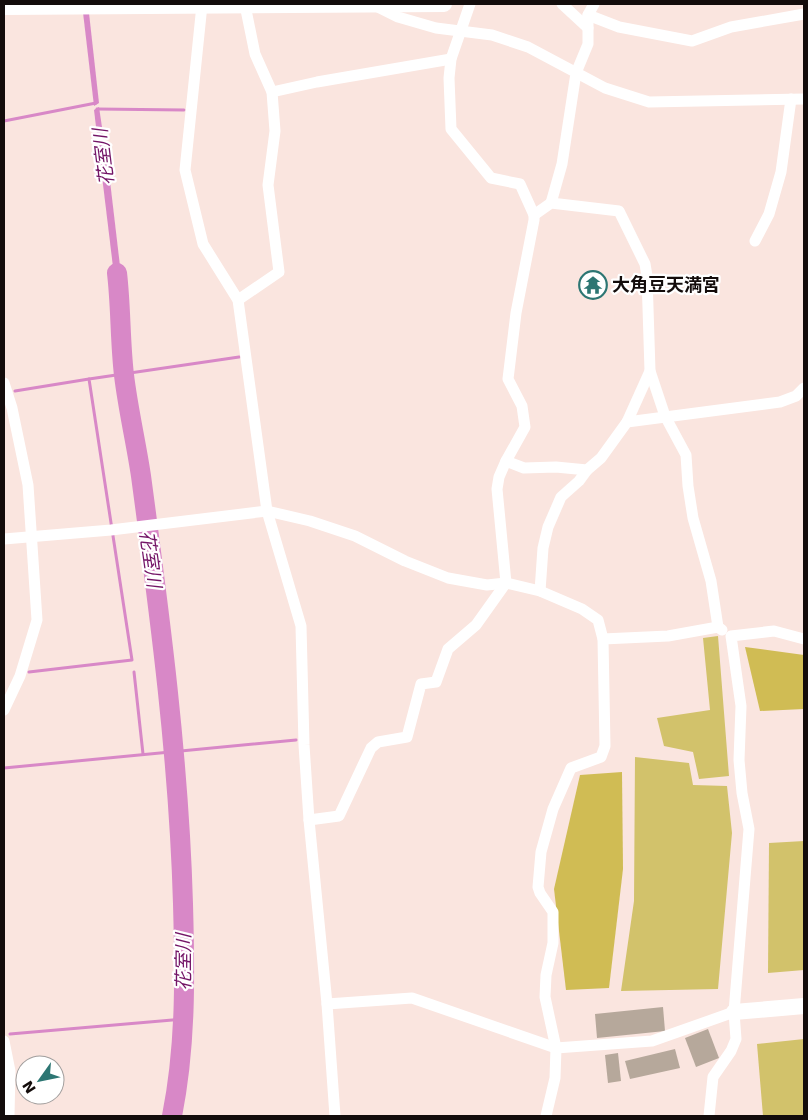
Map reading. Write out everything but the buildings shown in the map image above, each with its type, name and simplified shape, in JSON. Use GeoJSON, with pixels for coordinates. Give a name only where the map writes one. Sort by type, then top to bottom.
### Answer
{"type":"FeatureCollection","features":[{"type":"Feature","properties":{"kind":"main road"},"geometry":{"type":"LineString","coordinates":[[4,7],[194,4],[444,4]]}},
{"type":"Feature","properties":{"kind":"main road"},"geometry":{"type":"LineString","coordinates":[[734,1012],[804,1006]]}},
{"type":"Feature","properties":{"kind":"street"},"geometry":{"type":"LineString","coordinates":[[194,4],[185,170],[203,244],[238,300],[267,511],[301,626],[304,745],[309,820],[328,1004],[335,1116]]}},
{"type":"Feature","properties":{"kind":"street"},"geometry":{"type":"LineString","coordinates":[[309,820],[340,816],[371,748],[378,742],[408,737],[421,684],[436,682],[448,648],[476,625],[506,583],[497,489],[499,477],[506,461],[525,427],[522,406],[508,379],[516,314],[534,214],[520,184],[491,178],[451,129],[449,78],[451,59],[470,4]]}},
{"type":"Feature","properties":{"kind":"street"},"geometry":{"type":"LineString","coordinates":[[562,4],[588,28]]}},
{"type":"Feature","properties":{"kind":"street"},"geometry":{"type":"LineString","coordinates":[[551,203],[562,164],[576,73],[588,44],[588,15],[594,4]]}},
{"type":"Feature","properties":{"kind":"street"},"geometry":{"type":"LineString","coordinates":[[238,300],[278,272],[268,185],[276,132],[272,92],[255,54],[246,5]]}},
{"type":"Feature","properties":{"kind":"street"},"geometry":{"type":"LineString","coordinates":[[374,5],[398,17],[436,28],[492,35],[528,48],[605,88],[649,102],[804,99]]}},
{"type":"Feature","properties":{"kind":"street"},"geometry":{"type":"LineString","coordinates":[[588,15],[619,27],[692,41],[731,27],[804,14]]}},
{"type":"Feature","properties":{"kind":"street"},"geometry":{"type":"LineString","coordinates":[[272,92],[317,82],[451,59]]}},
{"type":"Feature","properties":{"kind":"street"},"geometry":{"type":"LineString","coordinates":[[755,241],[769,214],[781,172],[791,99]]}},
{"type":"Feature","properties":{"kind":"street"},"geometry":{"type":"LineString","coordinates":[[534,214],[551,203],[619,212],[645,264],[650,372],[666,416],[686,455],[693,518],[711,581],[718,627]]}},
{"type":"Feature","properties":{"kind":"street"},"geometry":{"type":"LineString","coordinates":[[540,591],[543,548],[548,528],[561,497],[601,458],[627,422],[650,372]]}},
{"type":"Feature","properties":{"kind":"street"},"geometry":{"type":"LineString","coordinates":[[4,383],[12,408],[28,485],[36,620],[20,676],[4,710]]}},
{"type":"Feature","properties":{"kind":"street"},"geometry":{"type":"LineString","coordinates":[[627,422],[780,402],[796,396],[804,388]]}},
{"type":"Feature","properties":{"kind":"street"},"geometry":{"type":"LineString","coordinates":[[506,461],[524,468],[556,467],[588,470]]}},
{"type":"Feature","properties":{"kind":"street"},"geometry":{"type":"LineString","coordinates":[[4,539],[112,530],[267,511],[310,521],[356,536],[405,561],[448,578],[487,585],[506,583],[540,591],[582,609],[598,620],[603,639],[605,746],[601,757],[571,768],[553,809],[542,852],[538,887],[553,912],[553,944],[546,975],[546,997],[556,1048],[555,1078],[546,1116]]}},
{"type":"Feature","properties":{"kind":"street"},"geometry":{"type":"LineString","coordinates":[[603,639],[668,636],[718,627],[731,636],[774,631],[804,639]]}},
{"type":"Feature","properties":{"kind":"street"},"geometry":{"type":"LineString","coordinates":[[709,1116],[713,1077],[731,1051],[736,1039],[734,1012],[749,829],[742,793],[739,760],[741,706],[731,636]]}},
{"type":"Feature","properties":{"kind":"street"},"geometry":{"type":"LineString","coordinates":[[328,1004],[412,998],[556,1048],[652,1041],[734,1012]]}},
{"type":"Feature","properties":{"kind":"street"},"geometry":{"type":"LineString","coordinates":[[4,1041],[10,1071],[9,1116]]}},
{"type":"Feature","properties":{"kind":"shaded area"},"geometry":{"type":"Polygon","coordinates":[[[718,636],[729,776],[699,779],[693,752],[664,746],[657,718],[710,710],[703,638],[718,636]]]}},
{"type":"Feature","properties":{"kind":"shaded area"},"geometry":{"type":"Polygon","coordinates":[[[745,647],[804,655],[804,709],[760,711],[745,647]]]}},
{"type":"Feature","properties":{"kind":"shaded area"},"geometry":{"type":"Polygon","coordinates":[[[635,757],[689,763],[693,785],[727,786],[732,833],[718,989],[621,991],[634,901],[635,757]]]}},
{"type":"Feature","properties":{"kind":"shaded area"},"geometry":{"type":"Polygon","coordinates":[[[622,772],[623,869],[609,988],[566,990],[554,889],[580,775],[622,772]]]}},
{"type":"Feature","properties":{"kind":"shaded area"},"geometry":{"type":"Polygon","coordinates":[[[804,841],[804,970],[768,973],[769,843],[804,841]]]}},
{"type":"Feature","properties":{"kind":"shaded area"},"geometry":{"type":"Polygon","coordinates":[[[804,1039],[804,1116],[763,1116],[757,1044],[804,1039]]]}},
{"type":"Feature","properties":{"kind":"water"},"geometry":{"type":"Polygon","coordinates":[[[82,4],[88,4],[99,103],[94,106],[82,4]]]}},
{"type":"Feature","properties":{"kind":"water"},"geometry":{"type":"Polygon","coordinates":[[[99,107],[124,300],[117,300],[94,110],[99,107]]]}},
{"type":"Feature","properties":{"kind":"waterway"},"geometry":{"type":"LineString","coordinates":[[4,121],[96,103]]}},
{"type":"Feature","properties":{"kind":"waterway"},"geometry":{"type":"LineString","coordinates":[[97,109],[184,110]]}},
{"type":"Feature","properties":{"kind":"waterway","name":"花室川"},"geometry":{"type":"LineString","coordinates":[[117,273],[124,375],[141,476],[168,689],[181,850],[184,984],[180,1063],[172,1116]]}},
{"type":"Feature","properties":{"kind":"waterway"},"geometry":{"type":"LineString","coordinates":[[29,672],[132,660],[89,379],[239,357]]}},
{"type":"Feature","properties":{"kind":"waterway"},"geometry":{"type":"LineString","coordinates":[[15,391],[89,379]]}},
{"type":"Feature","properties":{"kind":"waterway"},"geometry":{"type":"LineString","coordinates":[[134,672],[143,754]]}},
{"type":"Feature","properties":{"kind":"waterway"},"geometry":{"type":"LineString","coordinates":[[4,768],[296,740]]}},
{"type":"Feature","properties":{"kind":"waterway"},"geometry":{"type":"LineString","coordinates":[[10,1034],[184,1019]]}},
{"type":"Feature","properties":{"kind":"place","name":"大角豆天満宮"},"geometry":{"type":"Point","coordinates":[593,285]}}]}
